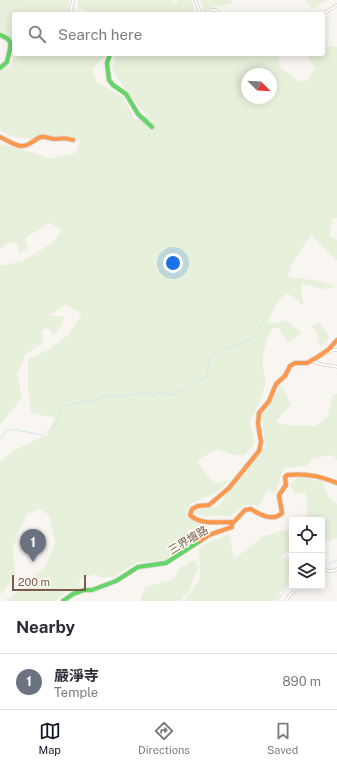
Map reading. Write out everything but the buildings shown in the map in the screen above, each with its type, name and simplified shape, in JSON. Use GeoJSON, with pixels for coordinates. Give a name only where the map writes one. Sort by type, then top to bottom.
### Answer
{"type":"FeatureCollection","features":[{"type":"Feature","properties":{"kind":"street"},"geometry":{"type":"LineString","coordinates":[[72,12],[71,10],[73,0]]}},
{"type":"Feature","properties":{"kind":"street"},"geometry":{"type":"LineString","coordinates":[[196,0],[199,12]]}},
{"type":"Feature","properties":{"kind":"street"},"geometry":{"type":"LineString","coordinates":[[325,13],[337,5]]}},
{"type":"Feature","properties":{"kind":"street"},"geometry":{"type":"LineString","coordinates":[[0,35],[8,38],[11,46],[7,62],[0,68]]}},
{"type":"Feature","properties":{"kind":"street"},"geometry":{"type":"LineString","coordinates":[[109,56],[107,63],[110,83],[115,88],[127,94],[139,117],[152,127]]}},
{"type":"Feature","properties":{"kind":"street"},"geometry":{"type":"LineString","coordinates":[[0,137],[15,145],[21,146],[42,137],[52,140],[66,138],[73,140]]}},
{"type":"Feature","properties":{"kind":"street"},"geometry":{"type":"LineString","coordinates":[[321,355],[337,340]]}},
{"type":"Feature","properties":{"kind":"street"},"geometry":{"type":"LineString","coordinates":[[232,524],[231,522],[225,521],[196,521],[190,515],[192,509],[198,506],[209,505],[229,488],[259,451],[262,443],[258,415],[260,410],[268,403],[275,385],[284,377],[289,366],[297,363],[311,362],[321,355],[337,350]]}},
{"type":"Feature","properties":{"kind":"street"},"geometry":{"type":"LineString","coordinates":[[311,361],[337,367]]}},
{"type":"Feature","properties":{"kind":"street","name":"三界壇路"},"geometry":{"type":"LineString","coordinates":[[63,601],[72,594],[84,590],[92,590],[116,581],[138,568],[166,563],[204,538],[232,527],[232,524],[245,510],[251,509],[258,514],[269,518],[279,516],[282,513],[279,495],[286,485],[286,475],[299,474],[319,476],[337,483]]}},
{"type":"Feature","properties":{"kind":"street"},"geometry":{"type":"LineString","coordinates":[[325,570],[332,572],[337,569]]}},
{"type":"Feature","properties":{"kind":"street"},"geometry":{"type":"LineString","coordinates":[[286,601],[296,589]]}},
{"type":"Feature","properties":{"kind":"green space"},"geometry":{"type":"Polygon","coordinates":[[[69,0],[68,12],[12,12],[12,39],[0,32],[0,1],[69,0]]]}},
{"type":"Feature","properties":{"kind":"green space"},"geometry":{"type":"Polygon","coordinates":[[[78,0],[170,0],[176,4],[178,0],[192,0],[195,12],[90,12],[78,8],[78,0]]]}},
{"type":"Feature","properties":{"kind":"green space"},"geometry":{"type":"Polygon","coordinates":[[[200,0],[230,0],[232,4],[210,7],[209,12],[203,12],[203,6],[200,0]]]}},
{"type":"Feature","properties":{"kind":"green space"},"geometry":{"type":"Polygon","coordinates":[[[306,0],[327,0],[312,9],[306,0]]]}},
{"type":"Feature","properties":{"kind":"green space"},"geometry":{"type":"Polygon","coordinates":[[[332,46],[337,47],[337,218],[332,218],[330,236],[337,240],[337,261],[311,235],[291,265],[288,277],[320,281],[337,287],[323,289],[301,283],[303,305],[287,293],[278,301],[267,322],[273,324],[286,320],[302,333],[287,343],[279,328],[272,328],[268,337],[263,354],[263,368],[266,382],[260,402],[250,422],[255,443],[245,455],[235,455],[216,449],[197,461],[214,484],[231,479],[217,492],[190,504],[185,516],[195,523],[205,525],[187,530],[191,541],[176,554],[172,553],[168,557],[167,561],[138,562],[113,577],[102,578],[96,574],[79,579],[81,588],[66,592],[56,601],[6,601],[45,567],[55,543],[49,515],[40,509],[27,514],[18,532],[13,550],[15,574],[0,595],[0,462],[13,451],[48,434],[55,418],[31,413],[28,387],[28,359],[48,350],[67,336],[82,314],[66,304],[50,315],[64,317],[59,330],[54,335],[48,327],[41,331],[44,342],[26,354],[17,374],[22,398],[0,425],[0,266],[23,261],[52,243],[62,231],[50,223],[25,238],[28,248],[19,254],[18,244],[9,242],[0,248],[0,145],[35,153],[49,159],[75,153],[80,142],[68,135],[33,139],[13,137],[0,130],[0,66],[11,66],[13,56],[105,56],[92,69],[96,81],[123,97],[135,120],[147,116],[127,92],[112,69],[115,56],[278,56],[280,67],[300,82],[308,80],[315,69],[308,56],[325,56],[325,48],[332,46]]]}},
{"type":"Feature","properties":{"kind":"green space"},"geometry":{"type":"Polygon","coordinates":[[[319,323],[330,337],[320,347],[317,333],[311,326],[319,323]]]}},
{"type":"Feature","properties":{"kind":"green space"},"geometry":{"type":"Polygon","coordinates":[[[282,385],[291,405],[276,421],[277,423],[294,426],[316,426],[328,416],[333,393],[337,394],[337,461],[333,455],[314,458],[306,466],[284,468],[275,493],[267,490],[260,505],[245,505],[230,517],[219,515],[205,517],[196,513],[197,510],[218,506],[265,445],[262,416],[282,385]]]}},
{"type":"Feature","properties":{"kind":"green space"},"geometry":{"type":"Polygon","coordinates":[[[300,476],[323,482],[328,497],[337,504],[337,538],[325,541],[325,517],[307,517],[305,492],[294,495],[290,484],[300,476]]]}},
{"type":"Feature","properties":{"kind":"green space"},"geometry":{"type":"Polygon","coordinates":[[[286,530],[289,531],[289,551],[282,555],[281,559],[289,559],[288,583],[279,594],[276,601],[184,601],[200,580],[199,549],[209,542],[229,534],[234,559],[264,536],[286,530]]]}},
{"type":"Feature","properties":{"kind":"green space"},"geometry":{"type":"Polygon","coordinates":[[[191,561],[196,561],[198,568],[188,593],[183,597],[182,601],[140,601],[145,587],[169,581],[175,577],[181,567],[191,561]]]}},
{"type":"Feature","properties":{"kind":"waterway"},"geometry":{"type":"LineString","coordinates":[[0,438],[7,430],[17,430],[42,435],[54,427],[62,407],[75,403],[92,401],[105,396],[124,396],[144,393],[153,395],[160,392],[171,395],[182,391],[191,383],[207,377],[209,359],[223,349],[252,339],[264,320]]}},
{"type":"Feature","properties":{"kind":"waterway"},"geometry":{"type":"LineString","coordinates":[[325,562],[329,564],[337,560]]}},
{"type":"Feature","properties":{"kind":"waterway"},"geometry":{"type":"LineString","coordinates":[[278,601],[289,585]]}},
{"type":"Feature","properties":{"kind":"traffic: fast"},"geometry":{"type":"LineString","coordinates":[[0,35],[9,40],[11,46],[7,62],[0,68]]}},
{"type":"Feature","properties":{"kind":"traffic: fast"},"geometry":{"type":"LineString","coordinates":[[109,56],[107,63],[109,80],[113,85],[126,94],[138,114],[152,127]]}},
{"type":"Feature","properties":{"kind":"traffic: fast"},"geometry":{"type":"LineString","coordinates":[[63,601],[73,594],[84,590],[92,590],[116,581],[138,567],[166,563],[200,541]]}},
{"type":"Feature","properties":{"kind":"traffic: slow"},"geometry":{"type":"LineString","coordinates":[[0,137],[13,144],[21,146],[27,145],[38,138],[43,137],[52,139],[66,138],[73,140]]}},
{"type":"Feature","properties":{"kind":"traffic: slow"},"geometry":{"type":"LineString","coordinates":[[232,524],[231,522],[204,522],[190,515],[192,509],[198,506],[209,505],[229,488],[259,451],[261,442],[258,424],[259,413],[269,401],[276,384],[285,376],[290,366],[295,363],[307,363],[328,350],[337,340]]}},
{"type":"Feature","properties":{"kind":"traffic: slow"},"geometry":{"type":"LineString","coordinates":[[200,541],[209,535],[232,527],[232,524],[245,510],[251,509],[266,517],[275,517],[282,513],[279,495],[286,485],[285,477],[287,475],[300,474],[313,476],[337,483]]}},
{"type":"Feature","properties":{"kind":"place","name":"嚴淨寺"},"geometry":{"type":"Point","coordinates":[33,562]}}]}
